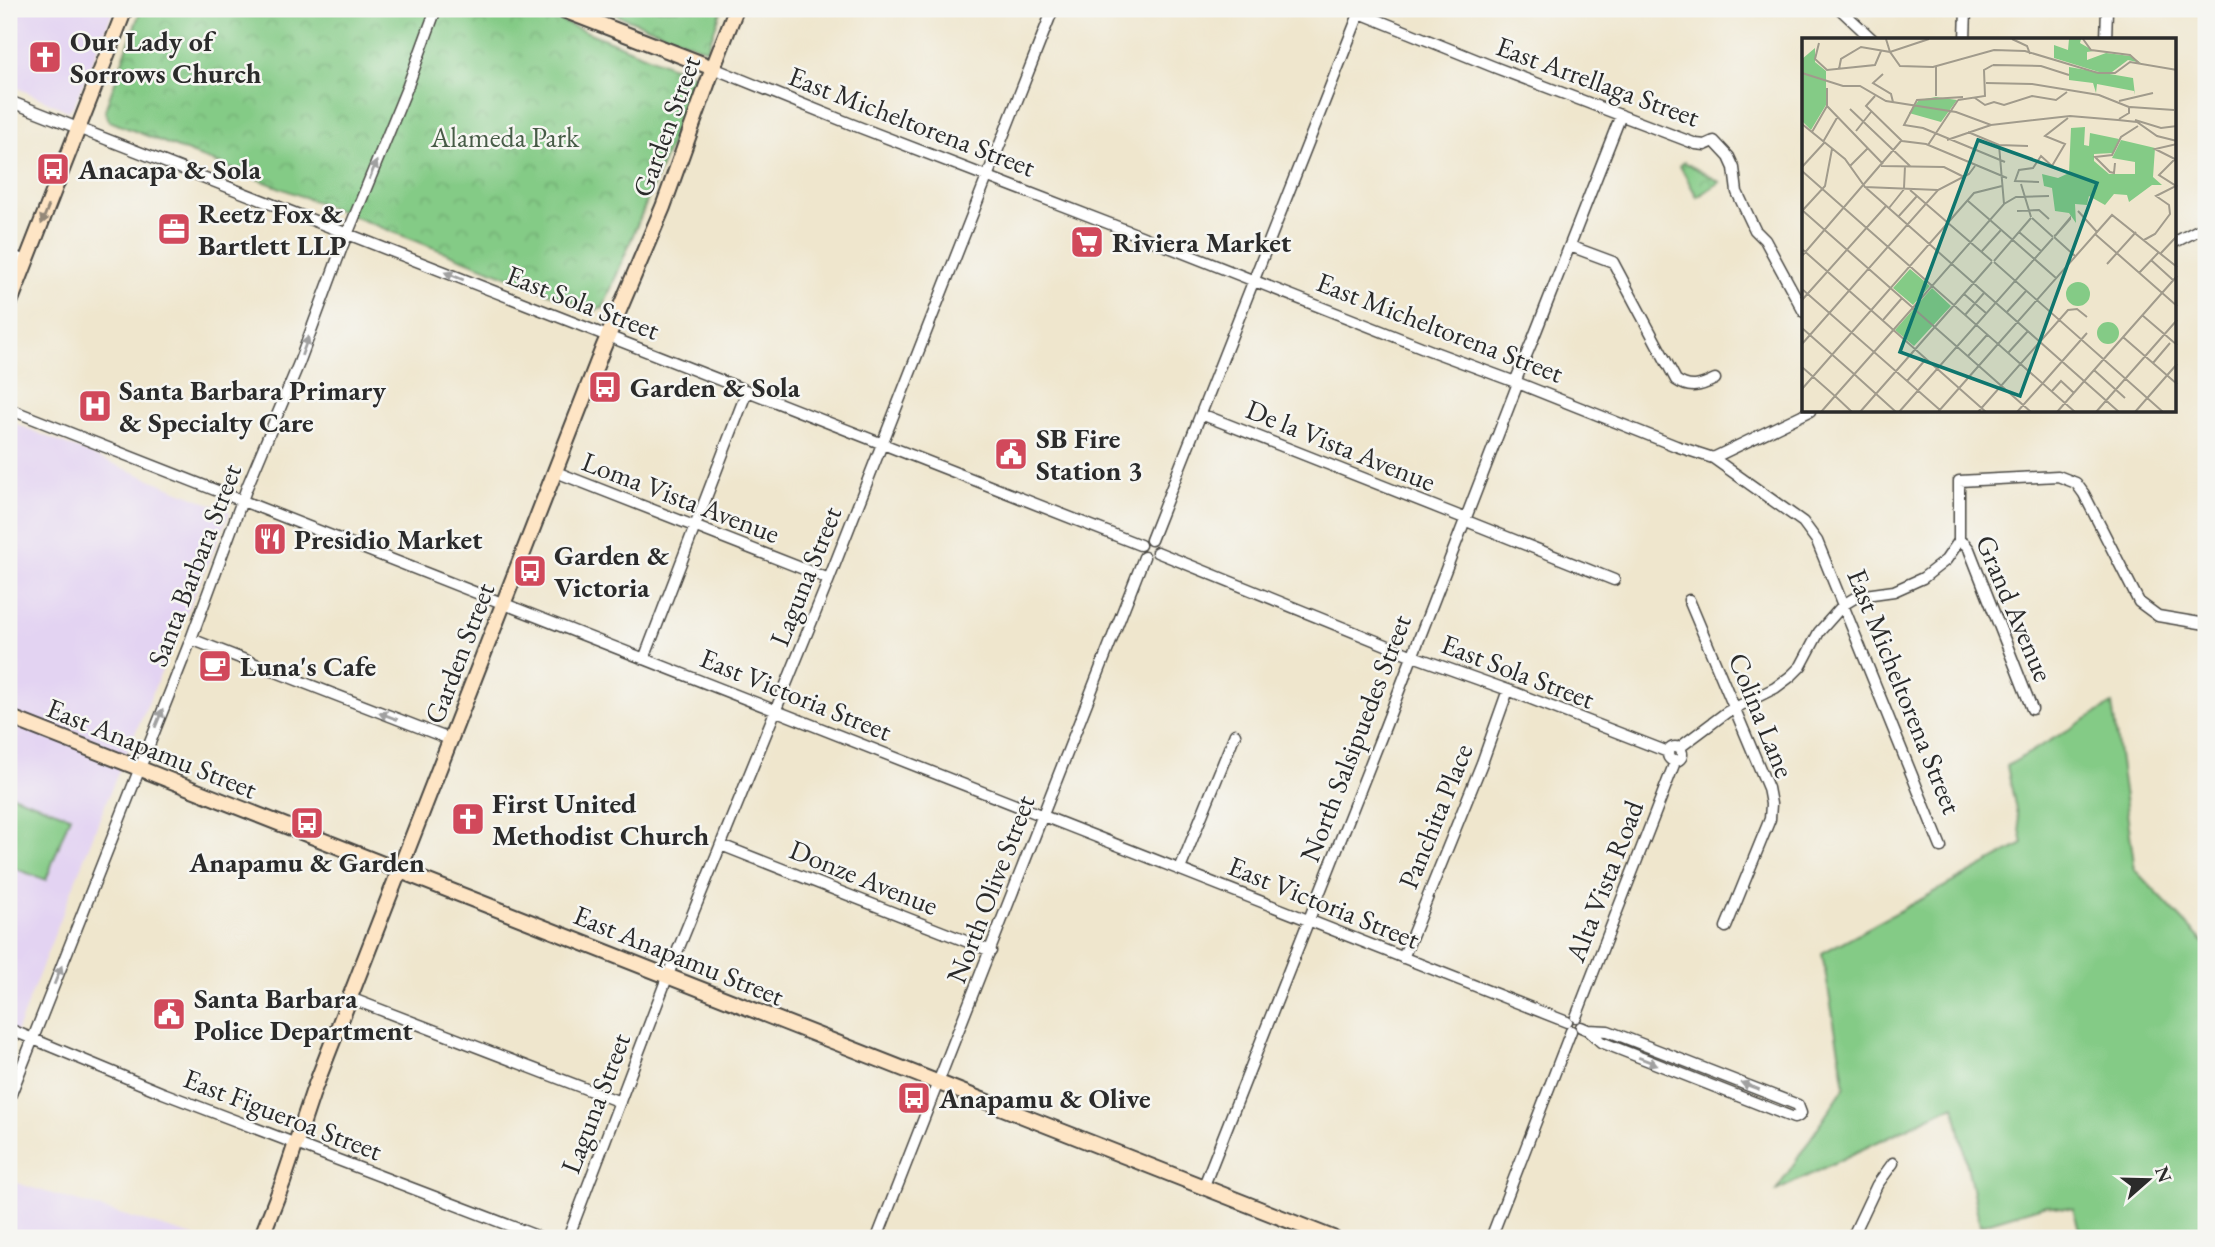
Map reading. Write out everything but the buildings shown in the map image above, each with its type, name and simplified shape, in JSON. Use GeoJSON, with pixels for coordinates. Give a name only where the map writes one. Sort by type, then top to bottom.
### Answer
{"type":"FeatureCollection","features":[{"type":"Feature","properties":{"kind":"street"},"geometry":{"type":"LineString","coordinates":[[9,305],[125,9]]}},
{"type":"Feature","properties":{"kind":"street","name":"Santa Barbara Street"},"geometry":{"type":"LineString","coordinates":[[9,1099],[436,9]]}},
{"type":"Feature","properties":{"kind":"street","name":"East Micheltorena Street"},"geometry":{"type":"LineString","coordinates":[[561,9],[1676,446],[1713,458],[1803,522],[1817,541],[1941,847]]}},
{"type":"Feature","properties":{"kind":"street","name":"Garden Street"},"geometry":{"type":"LineString","coordinates":[[261,1238],[350,998],[608,337],[663,207],[736,9]]}},
{"type":"Feature","properties":{"kind":"street","name":"Laguna Street"},"geometry":{"type":"LineString","coordinates":[[568,1238],[667,977],[829,579],[1053,9]]}},
{"type":"Feature","properties":{"kind":"street"},"geometry":{"type":"LineString","coordinates":[[1840,9],[1871,38]]}},
{"type":"Feature","properties":{"kind":"street"},"geometry":{"type":"LineString","coordinates":[[1965,38],[1966,9]]}},
{"type":"Feature","properties":{"kind":"street"},"geometry":{"type":"LineString","coordinates":[[2106,38],[2107,9]]}},
{"type":"Feature","properties":{"kind":"street"},"geometry":{"type":"LineString","coordinates":[[1151,540],[1254,281],[1357,10]]}},
{"type":"Feature","properties":{"kind":"street","name":"East Arrellaga Street"},"geometry":{"type":"LineString","coordinates":[[1357,10],[1494,67],[1696,144],[1705,145],[1714,141],[1729,157],[1734,168],[1737,192],[1755,230],[1765,240],[1802,308]]}},
{"type":"Feature","properties":{"kind":"street","name":"East Sola Street"},"geometry":{"type":"LineString","coordinates":[[9,101],[1140,545]]}},
{"type":"Feature","properties":{"kind":"street","name":"North Salsipuedes Street"},"geometry":{"type":"LineString","coordinates":[[1203,1188],[1413,656],[1621,115]]}},
{"type":"Feature","properties":{"kind":"street"},"geometry":{"type":"LineString","coordinates":[[2176,241],[2206,226]]}},
{"type":"Feature","properties":{"kind":"street"},"geometry":{"type":"LineString","coordinates":[[1570,246],[1614,262],[1676,380],[1693,387],[1714,379]]}},
{"type":"Feature","properties":{"kind":"street"},"geometry":{"type":"LineString","coordinates":[[9,255],[26,261]]}},
{"type":"Feature","properties":{"kind":"street"},"geometry":{"type":"LineString","coordinates":[[644,659],[747,391]]}},
{"type":"Feature","properties":{"kind":"street","name":"East Victoria Street"},"geometry":{"type":"LineString","coordinates":[[9,409],[1403,958],[1577,1025],[1608,1031],[1798,1105],[1801,1113],[1794,1118],[1601,1042],[1577,1025]]}},
{"type":"Feature","properties":{"kind":"street"},"geometry":{"type":"LineString","coordinates":[[1713,458],[1807,413]]}},
{"type":"Feature","properties":{"kind":"street","name":"De la Vista Avenue"},"geometry":{"type":"LineString","coordinates":[[1201,414],[1614,580]]}},
{"type":"Feature","properties":{"kind":"street","name":"Loma Vista Avenue"},"geometry":{"type":"LineString","coordinates":[[556,472],[829,579]]}},
{"type":"Feature","properties":{"kind":"street","name":"Grand Avenue"},"geometry":{"type":"LineString","coordinates":[[2032,709],[1969,549],[1959,541],[1959,481],[2058,475],[2071,480],[2084,494],[2139,602],[2151,612],[2165,618],[2206,624]]}},
{"type":"Feature","properties":{"kind":"street"},"geometry":{"type":"LineString","coordinates":[[1151,540],[1157,552],[1153,556],[1144,557],[1140,552],[1140,545],[1151,540]]}},
{"type":"Feature","properties":{"kind":"street","name":"Alta Vista Road"},"geometry":{"type":"LineString","coordinates":[[1491,1238],[1577,1025],[1671,757],[1682,758],[1683,754],[1679,748],[1735,707],[1775,688],[1791,676],[1801,666],[1819,632],[1843,605],[1858,596],[1894,591],[1923,578],[1946,560],[1959,541]]}},
{"type":"Feature","properties":{"kind":"street","name":"East Sola Street"},"geometry":{"type":"LineString","coordinates":[[1157,552],[1671,757]]}},
{"type":"Feature","properties":{"kind":"street","name":"North Olive Street"},"geometry":{"type":"LineString","coordinates":[[877,1238],[1144,557]]}},
{"type":"Feature","properties":{"kind":"street","name":"Colina Lane"},"geometry":{"type":"LineString","coordinates":[[1689,600],[1768,788],[1772,804],[1767,829],[1726,927]]}},
{"type":"Feature","properties":{"kind":"street"},"geometry":{"type":"LineString","coordinates":[[191,639],[452,740]]}},
{"type":"Feature","properties":{"kind":"street","name":"Panchita Place"},"geometry":{"type":"LineString","coordinates":[[1403,958],[1482,763],[1508,690]]}},
{"type":"Feature","properties":{"kind":"street","name":"East Anapamu Street"},"geometry":{"type":"LineString","coordinates":[[9,717],[1332,1238]]}},
{"type":"Feature","properties":{"kind":"street"},"geometry":{"type":"LineString","coordinates":[[1180,869],[1234,734]]}},
{"type":"Feature","properties":{"kind":"street","name":"Donze Avenue"},"geometry":{"type":"LineString","coordinates":[[721,845],[991,951]]}},
{"type":"Feature","properties":{"kind":"street"},"geometry":{"type":"LineString","coordinates":[[350,998],[620,1102]]}},
{"type":"Feature","properties":{"kind":"street","name":"East Figueroa Street"},"geometry":{"type":"LineString","coordinates":[[9,1029],[163,1093],[542,1238]]}},
{"type":"Feature","properties":{"kind":"street"},"geometry":{"type":"LineString","coordinates":[[1852,1238],[1877,1185],[1893,1163]]}},
{"type":"Feature","properties":{"kind":"shaded area"},"geometry":{"type":"Polygon","coordinates":[[[9,9],[114,9],[74,105],[68,111],[9,84],[9,9]]]}},
{"type":"Feature","properties":{"kind":"shaded area"},"geometry":{"type":"Polygon","coordinates":[[[9,421],[230,512],[112,787],[9,1051],[9,421]]]}},
{"type":"Feature","properties":{"kind":"shaded area"},"geometry":{"type":"Polygon","coordinates":[[[9,1181],[200,1238],[9,1238],[9,1181]]]}},
{"type":"Feature","properties":{"kind":"green space","name":"Alameda Park"},"geometry":{"type":"Polygon","coordinates":[[[141,9],[531,9],[698,77],[603,308],[593,310],[109,121],[105,110],[141,9]]]}},
{"type":"Feature","properties":{"kind":"green space"},"geometry":{"type":"Polygon","coordinates":[[[602,9],[722,9],[707,50],[602,9]]]}},
{"type":"Feature","properties":{"kind":"green space"},"geometry":{"type":"Polygon","coordinates":[[[1684,162],[1720,182],[1697,197],[1680,166],[1684,162]]]}},
{"type":"Feature","properties":{"kind":"green space"},"geometry":{"type":"Polygon","coordinates":[[[2112,704],[2135,870],[2206,945],[2206,1238],[2076,1238],[2079,1229],[2073,1209],[2046,1205],[1980,1225],[1954,1105],[1776,1191],[1845,1086],[1822,953],[2023,844],[2007,766],[2112,704]]]}},
{"type":"Feature","properties":{"kind":"green space"},"geometry":{"type":"Polygon","coordinates":[[[9,794],[70,816],[46,880],[11,867],[9,871],[9,794]]]}},
{"type":"Feature","properties":{"kind":"place","name":"Our Lady of Sorrows Church"},"geometry":{"type":"Point","coordinates":[45,57]}},
{"type":"Feature","properties":{"kind":"place","name":"Anacapa & Sola"},"geometry":{"type":"Point","coordinates":[53,169]}},
{"type":"Feature","properties":{"kind":"place","name":"Reetz Fox & Bartlett LLP"},"geometry":{"type":"Point","coordinates":[174,229]}},
{"type":"Feature","properties":{"kind":"place","name":"Riviera Market"},"geometry":{"type":"Point","coordinates":[1087,242]}},
{"type":"Feature","properties":{"kind":"place","name":"Garden & Sola"},"geometry":{"type":"Point","coordinates":[605,387]}},
{"type":"Feature","properties":{"kind":"place","name":"Santa Barbara Primary & Specialty Care"},"geometry":{"type":"Point","coordinates":[95,406]}},
{"type":"Feature","properties":{"kind":"place","name":"SB Fire Station 3"},"geometry":{"type":"Point","coordinates":[1011,454]}},
{"type":"Feature","properties":{"kind":"place","name":"Presidio Market"},"geometry":{"type":"Point","coordinates":[270,539]}},
{"type":"Feature","properties":{"kind":"place","name":"Garden & Victoria"},"geometry":{"type":"Point","coordinates":[530,571]}},
{"type":"Feature","properties":{"kind":"place","name":"Luna's Cafe"},"geometry":{"type":"Point","coordinates":[215,666]}},
{"type":"Feature","properties":{"kind":"place","name":"First United Methodist Church"},"geometry":{"type":"Point","coordinates":[468,819]}},
{"type":"Feature","properties":{"kind":"place","name":"Anapamu & Garden"},"geometry":{"type":"Point","coordinates":[307,823]}},
{"type":"Feature","properties":{"kind":"place","name":"Santa Barbara Police Department"},"geometry":{"type":"Point","coordinates":[169,1014]}},
{"type":"Feature","properties":{"kind":"place","name":"Anapamu & Olive"},"geometry":{"type":"Point","coordinates":[914,1098]}}]}
